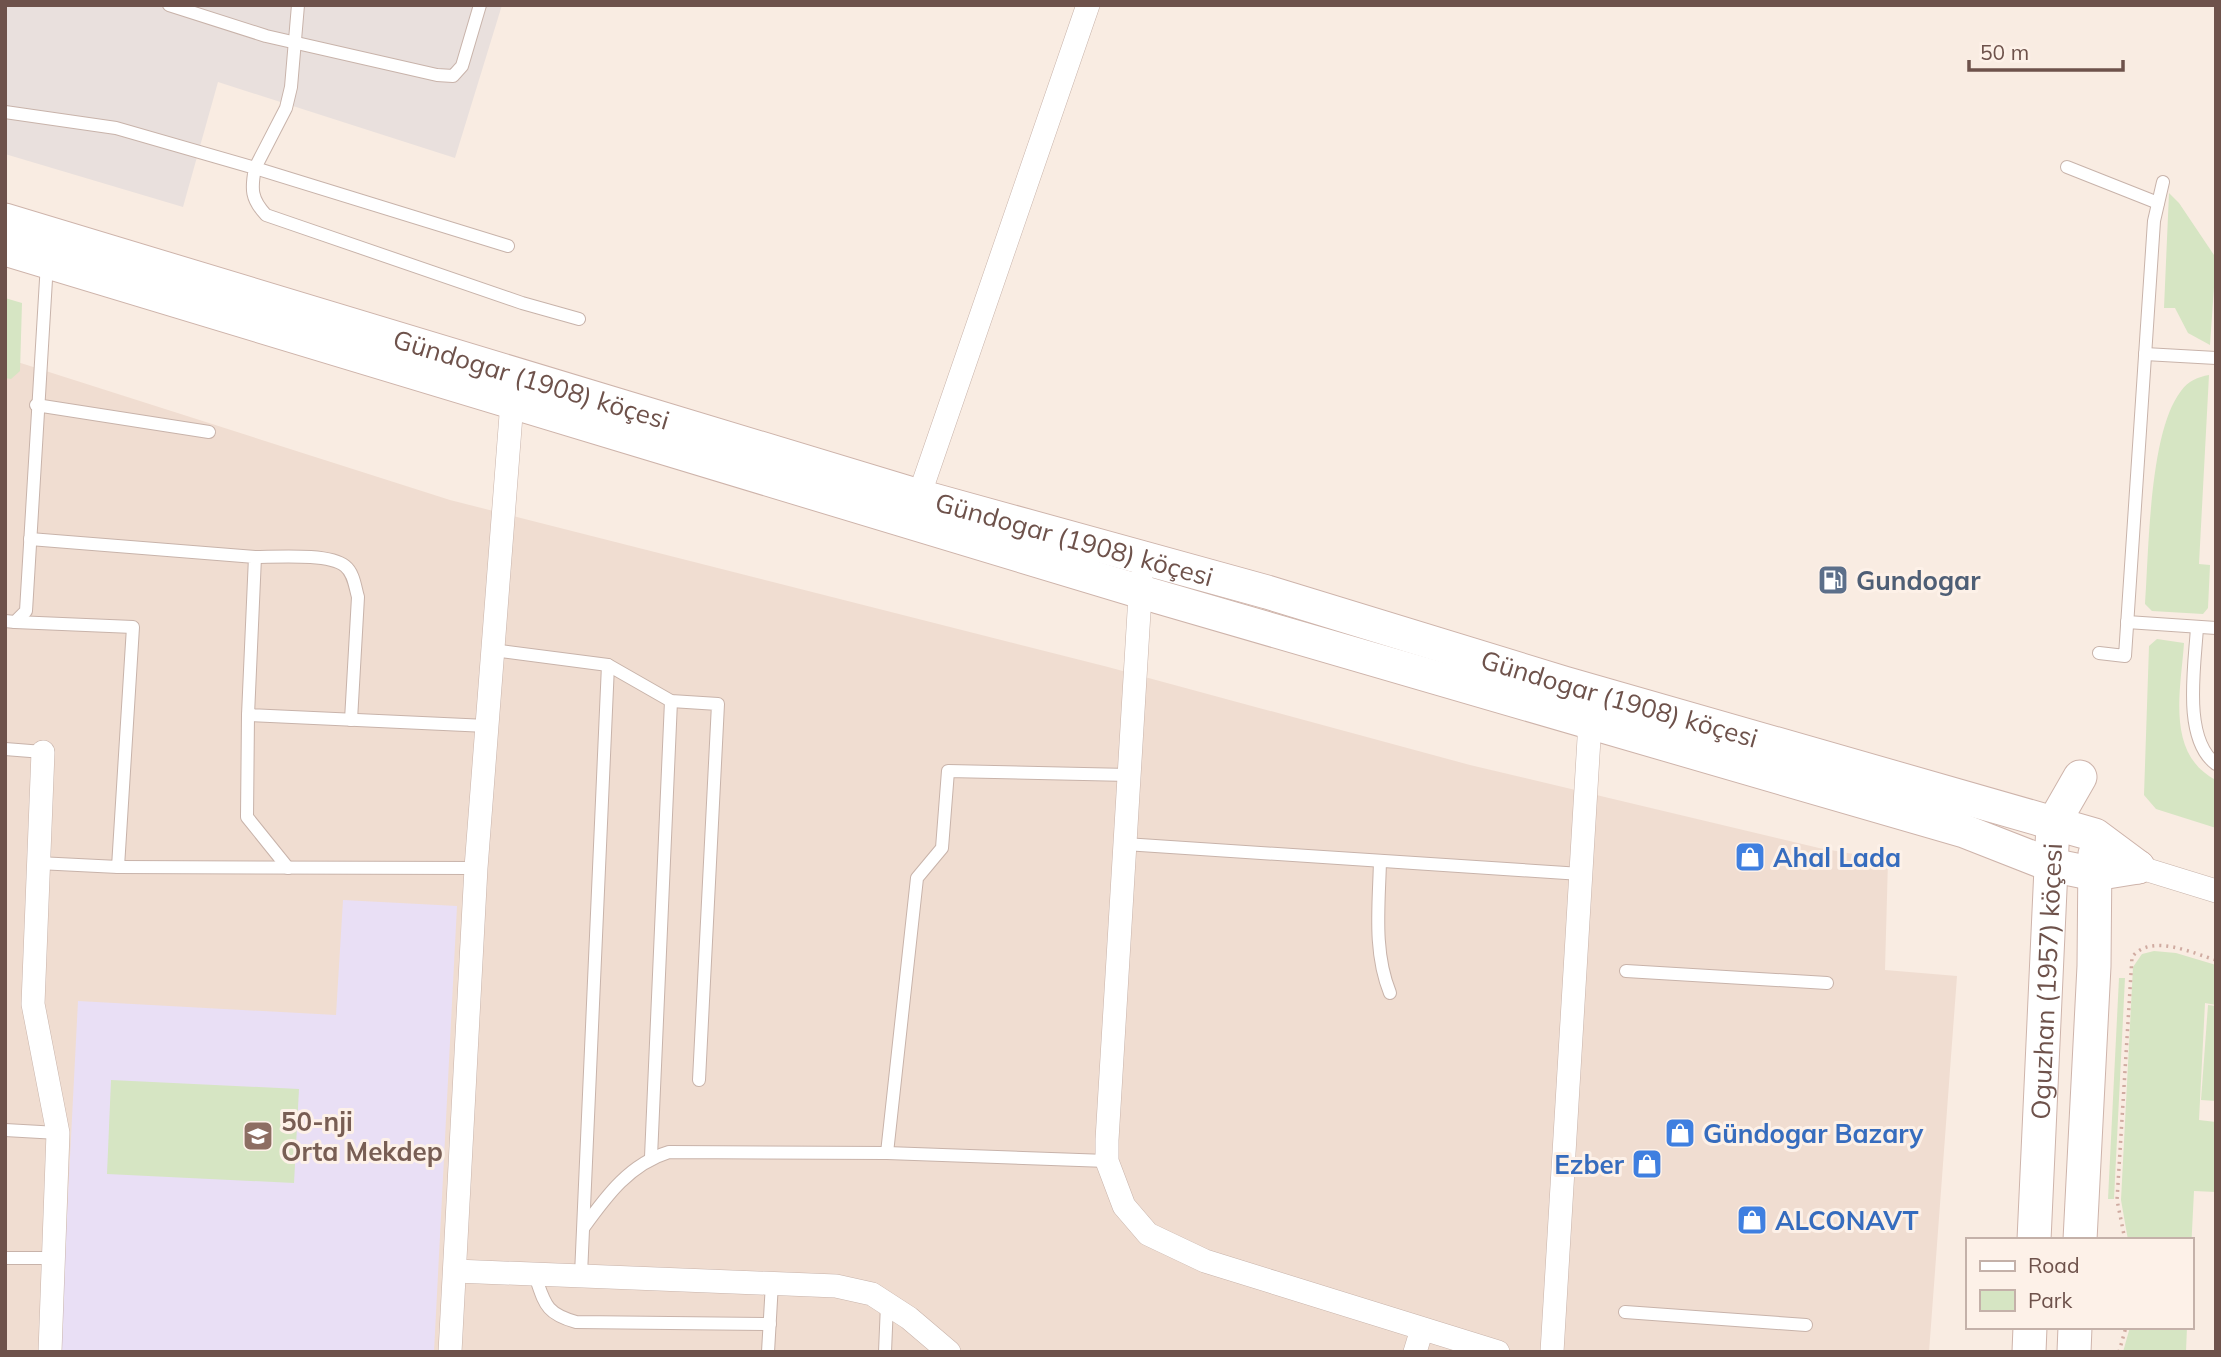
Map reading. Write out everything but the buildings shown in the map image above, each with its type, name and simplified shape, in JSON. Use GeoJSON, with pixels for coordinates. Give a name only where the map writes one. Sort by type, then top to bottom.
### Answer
{"type":"FeatureCollection","features":[{"type":"Feature","properties":{"kind":"main road","name":"Gündogar (1908) köçesi"},"geometry":{"type":"LineString","coordinates":[[5,220],[1138,591],[1964,831],[2051,864],[2095,874],[2138,867]]}},
{"type":"Feature","properties":{"kind":"main road","name":"Gündogar (1908) köçesi"},"geometry":{"type":"LineString","coordinates":[[5,249],[1145,559],[2095,835],[2138,867]]}},
{"type":"Feature","properties":{"kind":"main road","name":"Oguzhan (1957) köçesi"},"geometry":{"type":"LineString","coordinates":[[2034,1238],[2053,824],[2080,777],[2095,835],[2094,966],[2080,1238]]}},
{"type":"Feature","properties":{"kind":"main road"},"geometry":{"type":"LineString","coordinates":[[2029,1352],[2031,1329]]}},
{"type":"Feature","properties":{"kind":"main road"},"geometry":{"type":"LineString","coordinates":[[2074,1352],[2075,1329]]}},
{"type":"Feature","properties":{"kind":"street"},"geometry":{"type":"LineString","coordinates":[[919,496],[1088,5]]}},
{"type":"Feature","properties":{"kind":"street"},"geometry":{"type":"LineString","coordinates":[[450,1352],[476,868],[515,388]]}},
{"type":"Feature","properties":{"kind":"street"},"geometry":{"type":"LineString","coordinates":[[1145,559],[1138,591],[1107,1161],[1124,1206],[1148,1234],[1205,1261],[1498,1352]]}},
{"type":"Feature","properties":{"kind":"street"},"geometry":{"type":"LineString","coordinates":[[1552,1352],[1590,722]]}},
{"type":"Feature","properties":{"kind":"street"},"geometry":{"type":"LineString","coordinates":[[43,752],[33,1004],[58,1133],[50,1352]]}},
{"type":"Feature","properties":{"kind":"street","name":"Gündogar (1908) köçesi"},"geometry":{"type":"LineString","coordinates":[[2138,867],[2216,891]]}},
{"type":"Feature","properties":{"kind":"street"},"geometry":{"type":"LineString","coordinates":[[455,1271],[836,1286],[872,1294],[949,1352]]}},
{"type":"Feature","properties":{"kind":"street"},"geometry":{"type":"LineString","coordinates":[[1415,1352],[1422,1329]]}},
{"type":"Feature","properties":{"kind":"lane"},"geometry":{"type":"LineString","coordinates":[[169,5],[296,42],[437,75],[453,76],[462,66],[480,5]]}},
{"type":"Feature","properties":{"kind":"lane"},"geometry":{"type":"LineString","coordinates":[[298,5],[296,42],[286,108],[255,168],[251,192],[257,205],[266,215],[522,303],[579,319]]}},
{"type":"Feature","properties":{"kind":"lane"},"geometry":{"type":"LineString","coordinates":[[5,112],[116,128],[508,246]]}},
{"type":"Feature","properties":{"kind":"lane"},"geometry":{"type":"LineString","coordinates":[[2067,167],[2158,203]]}},
{"type":"Feature","properties":{"kind":"lane"},"geometry":{"type":"LineString","coordinates":[[2099,653],[2124,656],[2145,354],[2158,203],[2163,182]]}},
{"type":"Feature","properties":{"kind":"lane"},"geometry":{"type":"LineString","coordinates":[[10,621],[26,611],[36,405],[47,261]]}},
{"type":"Feature","properties":{"kind":"lane"},"geometry":{"type":"LineString","coordinates":[[2145,354],[2216,358]]}},
{"type":"Feature","properties":{"kind":"lane"},"geometry":{"type":"LineString","coordinates":[[36,405],[209,432]]}},
{"type":"Feature","properties":{"kind":"lane"},"geometry":{"type":"LineString","coordinates":[[30,539],[326,559],[344,566],[354,580],[358,597],[351,720]]}},
{"type":"Feature","properties":{"kind":"lane"},"geometry":{"type":"LineString","coordinates":[[255,556],[248,715],[247,817],[288,867]]}},
{"type":"Feature","properties":{"kind":"lane"},"geometry":{"type":"LineString","coordinates":[[10,621],[133,627],[118,867]]}},
{"type":"Feature","properties":{"kind":"lane"},"geometry":{"type":"LineString","coordinates":[[2127,622],[2216,628]]}},
{"type":"Feature","properties":{"kind":"lane"},"geometry":{"type":"LineString","coordinates":[[2197,627],[2194,725],[2199,745],[2216,764]]}},
{"type":"Feature","properties":{"kind":"lane"},"geometry":{"type":"LineString","coordinates":[[493,650],[608,665],[671,701],[718,704],[699,1080]]}},
{"type":"Feature","properties":{"kind":"lane"},"geometry":{"type":"LineString","coordinates":[[581,1275],[608,665]]}},
{"type":"Feature","properties":{"kind":"lane"},"geometry":{"type":"LineString","coordinates":[[651,1157],[671,701]]}},
{"type":"Feature","properties":{"kind":"lane"},"geometry":{"type":"LineString","coordinates":[[248,715],[487,726]]}},
{"type":"Feature","properties":{"kind":"lane"},"geometry":{"type":"LineString","coordinates":[[5,749],[43,752]]}},
{"type":"Feature","properties":{"kind":"lane"},"geometry":{"type":"LineString","coordinates":[[887,1153],[917,878],[942,848],[948,771],[1129,775]]}},
{"type":"Feature","properties":{"kind":"lane"},"geometry":{"type":"LineString","coordinates":[[1125,844],[1581,874]]}},
{"type":"Feature","properties":{"kind":"lane"},"geometry":{"type":"LineString","coordinates":[[1380,861],[1378,929],[1382,972],[1390,993]]}},
{"type":"Feature","properties":{"kind":"lane"},"geometry":{"type":"LineString","coordinates":[[38,863],[118,867],[476,868]]}},
{"type":"Feature","properties":{"kind":"lane"},"geometry":{"type":"LineString","coordinates":[[1626,971],[1827,982]]}},
{"type":"Feature","properties":{"kind":"lane"},"geometry":{"type":"LineString","coordinates":[[5,1130],[58,1133]]}},
{"type":"Feature","properties":{"kind":"lane"},"geometry":{"type":"LineString","coordinates":[[584,1227],[608,1193],[651,1157],[669,1152],[887,1153],[1107,1161]]}},
{"type":"Feature","properties":{"kind":"lane"},"geometry":{"type":"LineString","coordinates":[[5,1258],[53,1258]]}},
{"type":"Feature","properties":{"kind":"lane"},"geometry":{"type":"LineString","coordinates":[[534,1273],[548,1310],[557,1317],[576,1322],[770,1324]]}},
{"type":"Feature","properties":{"kind":"lane"},"geometry":{"type":"LineString","coordinates":[[768,1352],[772,1283]]}},
{"type":"Feature","properties":{"kind":"lane"},"geometry":{"type":"LineString","coordinates":[[885,1352],[887,1304]]}},
{"type":"Feature","properties":{"kind":"lane"},"geometry":{"type":"LineString","coordinates":[[1625,1312],[1806,1325]]}},
{"type":"Feature","properties":{"kind":"path"},"geometry":{"type":"LineString","coordinates":[[2125,1238],[2118,1200],[2132,957],[2141,949],[2155,946],[2216,960]]}},
{"type":"Feature","properties":{"kind":"path"},"geometry":{"type":"LineString","coordinates":[[2119,1352],[2125,1329]]}},
{"type":"Feature","properties":{"kind":"shaded area"},"geometry":{"type":"Polygon","coordinates":[[[5,5],[502,5],[455,158],[218,82],[183,207],[5,154],[5,5]]]}},
{"type":"Feature","properties":{"kind":"shaded area"},"geometry":{"type":"Polygon","coordinates":[[[5,358],[450,500],[1108,667],[1470,765],[1819,848],[1888,860],[1885,970],[1957,976],[1929,1352],[5,1352],[5,358]]]}},
{"type":"Feature","properties":{"kind":"shaded area","name":"50-nji Orta Mekdep"},"geometry":{"type":"Polygon","coordinates":[[[343,900],[457,906],[434,1352],[60,1352],[78,1001],[336,1015],[343,900]]]}},
{"type":"Feature","properties":{"kind":"green space"},"geometry":{"type":"Polygon","coordinates":[[[2169,193],[2179,203],[2216,258],[2210,345],[2188,333],[2175,308],[2164,308],[2169,193]]]}},
{"type":"Feature","properties":{"kind":"green space"},"geometry":{"type":"Polygon","coordinates":[[[5,298],[22,303],[20,371],[11,379],[5,378],[5,298]]]}},
{"type":"Feature","properties":{"kind":"green space"},"geometry":{"type":"Polygon","coordinates":[[[2209,375],[2199,564],[2210,565],[2208,608],[2203,614],[2152,611],[2145,604],[2152,493],[2162,434],[2170,410],[2181,391],[2194,380],[2209,375]]]}},
{"type":"Feature","properties":{"kind":"green space"},"geometry":{"type":"Polygon","coordinates":[[[2157,639],[2184,643],[2179,700],[2183,737],[2189,754],[2200,769],[2216,780],[2216,828],[2156,809],[2144,795],[2149,646],[2157,639]]]}},
{"type":"Feature","properties":{"kind":"green space"},"geometry":{"type":"Polygon","coordinates":[[[2154,951],[2176,953],[2216,965],[2216,1005],[2205,1003],[2199,1120],[2216,1122],[2216,1192],[2194,1191],[2192,1238],[2128,1238],[2121,1200],[2133,967],[2142,954],[2154,951]]]}},
{"type":"Feature","properties":{"kind":"green space"},"geometry":{"type":"Polygon","coordinates":[[[2119,978],[2125,978],[2114,1199],[2108,1199],[2119,978]]]}},
{"type":"Feature","properties":{"kind":"green space"},"geometry":{"type":"Polygon","coordinates":[[[2208,1005],[2216,1006],[2216,1101],[2201,1100],[2208,1005]]]}},
{"type":"Feature","properties":{"kind":"green space"},"geometry":{"type":"Polygon","coordinates":[[[111,1080],[299,1089],[294,1183],[107,1174],[111,1080]]]}},
{"type":"Feature","properties":{"kind":"green space"},"geometry":{"type":"Polygon","coordinates":[[[2129,1329],[2187,1329],[2186,1352],[2123,1352],[2129,1329]]]}},
{"type":"Feature","properties":{"kind":"place","name":"Gundogar"},"geometry":{"type":"Point","coordinates":[1833,580]}},
{"type":"Feature","properties":{"kind":"place","name":"Ahal Lada"},"geometry":{"type":"Point","coordinates":[1750,857]}},
{"type":"Feature","properties":{"kind":"place","name":"Gündogar Bazary"},"geometry":{"type":"Point","coordinates":[1680,1133]}},
{"type":"Feature","properties":{"kind":"place","name":"50-nji Orta Mekdep"},"geometry":{"type":"Point","coordinates":[258,1136]}},
{"type":"Feature","properties":{"kind":"place","name":"Ezber"},"geometry":{"type":"Point","coordinates":[1647,1164]}},
{"type":"Feature","properties":{"kind":"place","name":"ALCONAVT"},"geometry":{"type":"Point","coordinates":[1752,1220]}}]}
